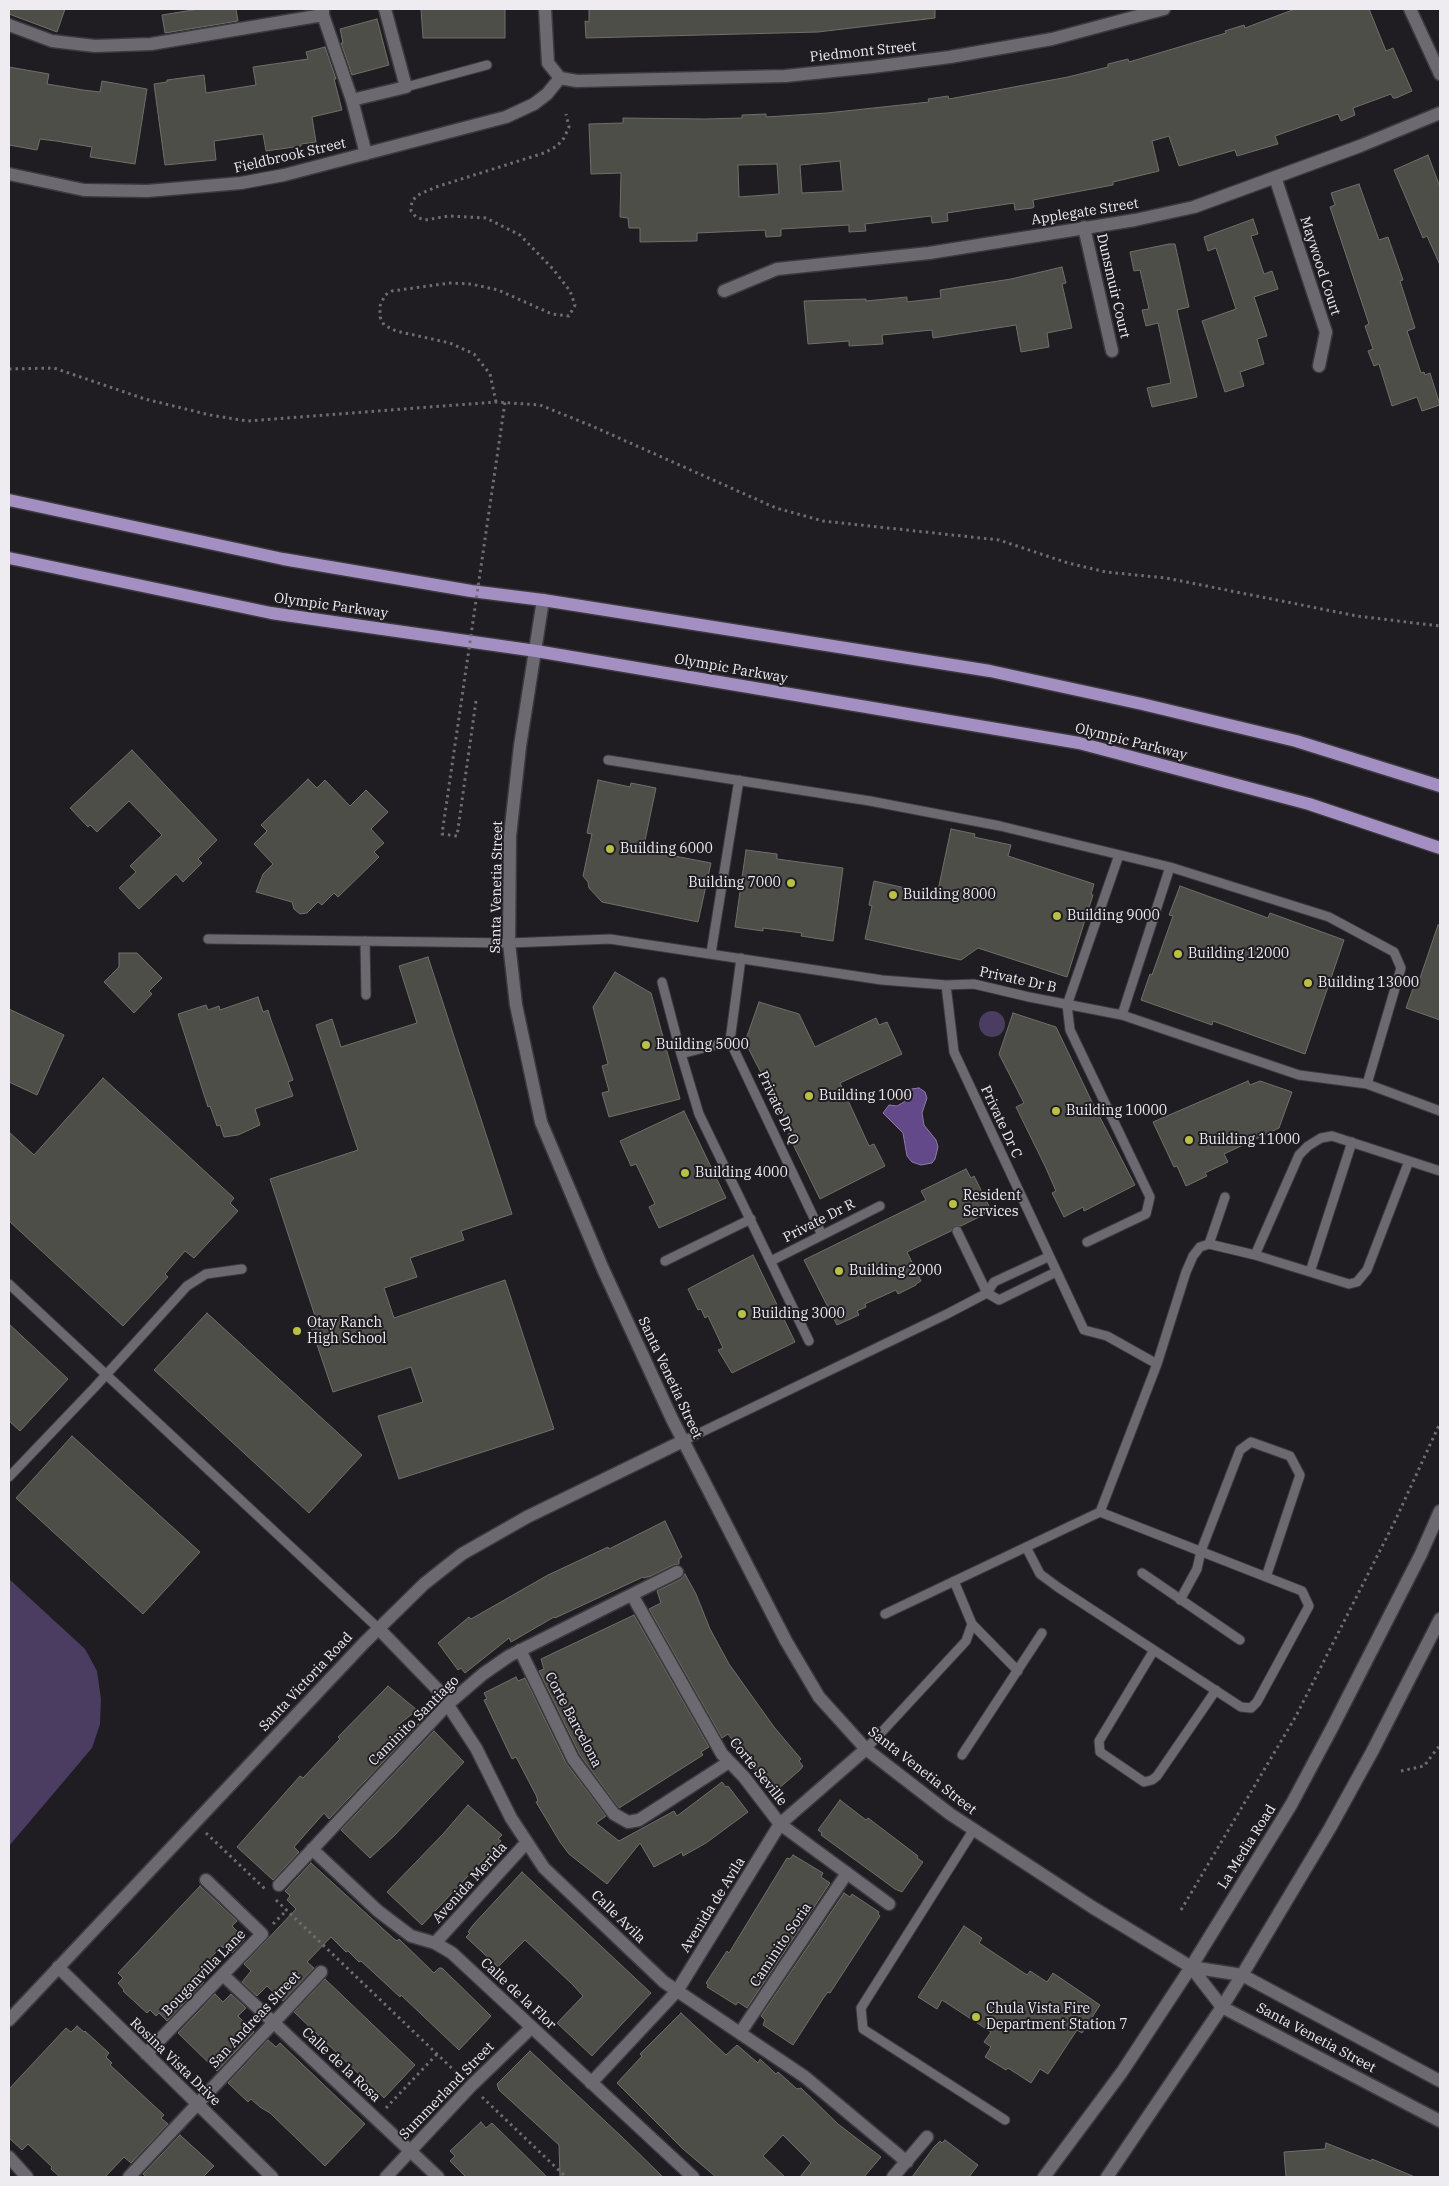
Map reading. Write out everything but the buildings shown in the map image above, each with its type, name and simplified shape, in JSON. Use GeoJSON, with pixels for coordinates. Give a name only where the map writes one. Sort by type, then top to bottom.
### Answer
{"type":"FeatureCollection","features":[{"type":"Feature","properties":{"kind":"main road"},"geometry":{"type":"LineString","coordinates":[[9,500],[283,559],[471,591],[543,600],[990,671],[1142,704],[1296,741],[1440,786]]}},
{"type":"Feature","properties":{"kind":"main road","name":"Olympic Parkway"},"geometry":{"type":"LineString","coordinates":[[9,558],[271,613],[536,651],[1078,743],[1310,804],[1440,848]]}},
{"type":"Feature","properties":{"kind":"street"},"geometry":{"type":"LineString","coordinates":[[352,100],[406,87],[385,9]]}},
{"type":"Feature","properties":{"kind":"street"},"geometry":{"type":"LineString","coordinates":[[545,9],[548,63],[560,78]]}},
{"type":"Feature","properties":{"kind":"street","name":"Piedmont Street"},"geometry":{"type":"LineString","coordinates":[[560,78],[577,81],[777,76],[872,67],[950,57],[1052,39],[1164,9]]}},
{"type":"Feature","properties":{"kind":"street"},"geometry":{"type":"LineString","coordinates":[[1410,9],[1440,74]]}},
{"type":"Feature","properties":{"kind":"street"},"geometry":{"type":"LineString","coordinates":[[9,25],[52,41],[95,46],[151,44],[323,12],[352,100],[366,154]]}},
{"type":"Feature","properties":{"kind":"street","name":"Fieldbrook Street"},"geometry":{"type":"LineString","coordinates":[[9,174],[84,190],[147,191],[241,184],[284,175],[506,117],[534,104],[560,78]]}},
{"type":"Feature","properties":{"kind":"street","name":"Applegate Street"},"geometry":{"type":"LineString","coordinates":[[724,291],[777,270],[929,254],[1135,220],[1194,207],[1360,146],[1440,113]]}},
{"type":"Feature","properties":{"kind":"street","name":"Maywood Court"},"geometry":{"type":"LineString","coordinates":[[1275,177],[1326,332],[1319,366]]}},
{"type":"Feature","properties":{"kind":"street","name":"Dunsmuir Court"},"geometry":{"type":"LineString","coordinates":[[1084,227],[1112,351]]}},
{"type":"Feature","properties":{"kind":"street","name":"Santa Venetia Street"},"geometry":{"type":"LineString","coordinates":[[543,600],[520,746],[510,836],[509,943],[516,1005],[541,1122],[603,1269],[683,1441],[786,1641],[814,1689],[866,1749],[974,1829],[1092,1907],[1191,1967],[1222,2007],[1440,2121]]}},
{"type":"Feature","properties":{"kind":"street","name":"Santa Victoria Road"},"geometry":{"type":"LineString","coordinates":[[9,2020],[378,1628],[424,1584],[462,1554],[527,1517],[683,1441]]}},
{"type":"Feature","properties":{"kind":"street","name":"La Media Road"},"geometry":{"type":"LineString","coordinates":[[1044,2177],[1122,2072],[1191,1967],[1291,1805],[1421,1554],[1440,1511]]}},
{"type":"Feature","properties":{"kind":"street","name":"Caminito Santiago"},"geometry":{"type":"LineString","coordinates":[[279,1885],[448,1705],[484,1674],[520,1650],[677,1572]]}},
{"type":"Feature","properties":{"kind":"street","name":"Corte Seville"},"geometry":{"type":"LineString","coordinates":[[632,1595],[722,1754],[744,1777],[780,1824],[889,1904]]}},
{"type":"Feature","properties":{"kind":"street"},"geometry":{"type":"LineString","coordinates":[[1106,2177],[1242,1975],[1344,1802],[1440,1619]]}},
{"type":"Feature","properties":{"kind":"street","name":"Calle Avila"},"geometry":{"type":"LineString","coordinates":[[378,1628],[438,1690],[476,1748],[510,1818],[544,1868],[664,1982],[806,2077],[907,2162]]}},
{"type":"Feature","properties":{"kind":"street","name":"Corte Barcelona"},"geometry":{"type":"LineString","coordinates":[[520,1650],[574,1759],[614,1814],[628,1822],[640,1820],[729,1762]]}},
{"type":"Feature","properties":{"kind":"street","name":"Avenida de Avila"},"geometry":{"type":"LineString","coordinates":[[591,2083],[677,1991],[780,1824],[866,1749]]}},
{"type":"Feature","properties":{"kind":"street","name":"Avenida Merida"},"geometry":{"type":"LineString","coordinates":[[434,1943],[527,1842]]}},
{"type":"Feature","properties":{"kind":"street","name":"Calle de la Flor"},"geometry":{"type":"LineString","coordinates":[[312,1849],[378,1911],[411,1936],[434,1943],[452,1953],[693,2177]]}},
{"type":"Feature","properties":{"kind":"street","name":"Caminito Soria"},"geometry":{"type":"LineString","coordinates":[[740,2033],[847,1873]]}},
{"type":"Feature","properties":{"kind":"street","name":"Bouganvilla Lane"},"geometry":{"type":"LineString","coordinates":[[146,2054],[262,1934],[206,1880]]}},
{"type":"Feature","properties":{"kind":"street","name":"Rosina Vista Drive"},"geometry":{"type":"LineString","coordinates":[[58,1967],[272,2177]]}},
{"type":"Feature","properties":{"kind":"street","name":"Santa Venetia Street"},"geometry":{"type":"LineString","coordinates":[[1191,1967],[1242,1975],[1440,2081]]}},
{"type":"Feature","properties":{"kind":"street","name":"San Andreas Street"},"geometry":{"type":"LineString","coordinates":[[129,2177],[321,1972]]}},
{"type":"Feature","properties":{"kind":"street","name":"Calle de la Rosa"},"geometry":{"type":"LineString","coordinates":[[223,1975],[438,2177]]}},
{"type":"Feature","properties":{"kind":"street","name":"Summerland Street"},"geometry":{"type":"LineString","coordinates":[[386,2177],[471,2086],[532,2027]]}},
{"type":"Feature","properties":{"kind":"street"},"geometry":{"type":"LineString","coordinates":[[893,2177],[927,2136]]}},
{"type":"Feature","properties":{"kind":"street"},"geometry":{"type":"LineString","coordinates":[[9,2157],[28,2177]]}},
{"type":"Feature","properties":{"kind":"lane"},"geometry":{"type":"LineString","coordinates":[[406,87],[487,65]]}},
{"type":"Feature","properties":{"kind":"lane"},"geometry":{"type":"LineString","coordinates":[[608,760],[870,801],[990,825],[1170,867],[1329,917],[1394,952],[1401,968],[1367,1084]]}},
{"type":"Feature","properties":{"kind":"lane"},"geometry":{"type":"LineString","coordinates":[[711,954],[729,835],[740,780]]}},
{"type":"Feature","properties":{"kind":"lane"},"geometry":{"type":"LineString","coordinates":[[1087,1242],[1146,1214],[1150,1197],[1070,1030],[1067,1005],[1119,855]]}},
{"type":"Feature","properties":{"kind":"lane"},"geometry":{"type":"LineString","coordinates":[[1122,1015],[1170,867]]}},
{"type":"Feature","properties":{"kind":"lane","name":"Private Dr B"},"geometry":{"type":"LineString","coordinates":[[208,939],[509,943],[610,939],[882,980],[946,986],[974,984],[1122,1015],[1298,1075],[1367,1084],[1440,1111]]}},
{"type":"Feature","properties":{"kind":"lane"},"geometry":{"type":"LineString","coordinates":[[365,941],[366,996]]}},
{"type":"Feature","properties":{"kind":"lane"},"geometry":{"type":"LineString","coordinates":[[681,1054],[730,1041],[741,958]]}},
{"type":"Feature","properties":{"kind":"lane"},"geometry":{"type":"LineString","coordinates":[[662,982],[699,1114],[808,1341]]}},
{"type":"Feature","properties":{"kind":"lane","name":"Private Dr C"},"geometry":{"type":"LineString","coordinates":[[946,986],[954,1052],[1084,1330],[1107,1336],[1157,1364]]}},
{"type":"Feature","properties":{"kind":"lane","name":"Private Dr Q"},"geometry":{"type":"LineString","coordinates":[[730,1041],[822,1235]]}},
{"type":"Feature","properties":{"kind":"lane"},"geometry":{"type":"LineString","coordinates":[[1255,1255],[1299,1155],[1308,1146],[1321,1138],[1332,1136],[1440,1171]]}},
{"type":"Feature","properties":{"kind":"lane"},"geometry":{"type":"LineString","coordinates":[[1310,1272],[1352,1142]]}},
{"type":"Feature","properties":{"kind":"lane"},"geometry":{"type":"LineString","coordinates":[[886,1614],[1100,1512],[1157,1364],[1186,1272],[1193,1256],[1200,1247],[1208,1244],[1255,1255],[1349,1284],[1357,1282],[1363,1278],[1409,1161]]}},
{"type":"Feature","properties":{"kind":"lane"},"geometry":{"type":"LineString","coordinates":[[1208,1244],[1225,1197]]}},
{"type":"Feature","properties":{"kind":"lane","name":"Private Dr R"},"geometry":{"type":"LineString","coordinates":[[771,1261],[880,1206]]}},
{"type":"Feature","properties":{"kind":"lane"},"geometry":{"type":"LineString","coordinates":[[665,1260],[750,1220]]}},
{"type":"Feature","properties":{"kind":"lane"},"geometry":{"type":"LineString","coordinates":[[957,1232],[987,1293],[999,1300],[1052,1264]]}},
{"type":"Feature","properties":{"kind":"lane"},"geometry":{"type":"LineString","coordinates":[[683,1441],[987,1293],[994,1282],[1052,1264]]}},
{"type":"Feature","properties":{"kind":"lane"},"geometry":{"type":"LineString","coordinates":[[9,1477],[106,1376],[187,1286],[206,1274],[242,1269]]}},
{"type":"Feature","properties":{"kind":"lane"},"geometry":{"type":"LineString","coordinates":[[9,1284],[378,1628]]}},
{"type":"Feature","properties":{"kind":"lane"},"geometry":{"type":"LineString","coordinates":[[1180,1600],[1197,1569],[1201,1551],[1240,1450],[1251,1442],[1290,1456],[1300,1475],[1266,1577]]}},
{"type":"Feature","properties":{"kind":"lane"},"geometry":{"type":"LineString","coordinates":[[1026,1547],[1040,1574],[1241,1707],[1251,1708],[1257,1702],[1309,1606],[1302,1591],[1100,1512]]}},
{"type":"Feature","properties":{"kind":"lane"},"geometry":{"type":"LineString","coordinates":[[1142,1573],[1240,1640]]}},
{"type":"Feature","properties":{"kind":"lane"},"geometry":{"type":"LineString","coordinates":[[954,1581],[972,1624],[1018,1671]]}},
{"type":"Feature","properties":{"kind":"lane"},"geometry":{"type":"LineString","coordinates":[[866,1749],[966,1641],[972,1624]]}},
{"type":"Feature","properties":{"kind":"lane"},"geometry":{"type":"LineString","coordinates":[[962,1755],[1042,1633]]}},
{"type":"Feature","properties":{"kind":"lane"},"geometry":{"type":"LineString","coordinates":[[1154,1650],[1099,1741],[1100,1752],[1144,1782],[1152,1780],[1157,1776],[1216,1690]]}},
{"type":"Feature","properties":{"kind":"lane"},"geometry":{"type":"LineString","coordinates":[[974,1829],[861,2008],[863,2029],[1005,2120]]}},
{"type":"Feature","properties":{"kind":"path"},"geometry":{"type":"LineString","coordinates":[[496,402],[490,374],[474,354],[450,343],[396,331],[384,325],[380,317],[380,306],[385,295],[392,291],[450,284],[471,284],[498,290],[560,316],[569,316],[574,311],[575,305],[570,291],[553,269],[520,235],[486,218],[465,215],[426,220],[416,217],[412,211],[412,201],[418,195],[436,187],[544,153],[556,146],[564,138],[569,127],[566,114]]}},
{"type":"Feature","properties":{"kind":"path"},"geometry":{"type":"LineString","coordinates":[[9,369],[54,368],[145,399],[210,415],[247,421],[496,402],[540,405],[592,426],[776,508],[823,521],[999,540],[1068,563],[1106,572],[1166,578],[1357,616],[1440,626]]}},
{"type":"Feature","properties":{"kind":"path"},"geometry":{"type":"LineString","coordinates":[[476,701],[457,836],[442,834],[505,402]]}},
{"type":"Feature","properties":{"kind":"path"},"geometry":{"type":"LineString","coordinates":[[1180,1910],[1296,1716],[1395,1520],[1440,1423]]}},
{"type":"Feature","properties":{"kind":"path"},"geometry":{"type":"LineString","coordinates":[[1401,1771],[1424,1766],[1440,1745]]}},
{"type":"Feature","properties":{"kind":"path"},"geometry":{"type":"LineString","coordinates":[[194,1822],[266,1890]]}},
{"type":"Feature","properties":{"kind":"path"},"geometry":{"type":"LineString","coordinates":[[273,1897],[461,2078]]}},
{"type":"Feature","properties":{"kind":"path"},"geometry":{"type":"LineString","coordinates":[[376,2118],[437,2054]]}},
{"type":"Feature","properties":{"kind":"path"},"geometry":{"type":"LineString","coordinates":[[479,2095],[566,2177]]}},
{"type":"Feature","properties":{"kind":"shaded area"},"geometry":{"type":"Polygon","coordinates":[[[992,1011],[1001,1015],[1005,1024],[1001,1033],[992,1037],[983,1033],[979,1024],[983,1015],[992,1011]]]}},
{"type":"Feature","properties":{"kind":"shaded area"},"geometry":{"type":"Polygon","coordinates":[[[919,1088],[925,1092],[927,1098],[922,1113],[924,1125],[936,1140],[938,1147],[932,1163],[921,1165],[912,1162],[907,1156],[903,1133],[883,1113],[889,1105],[897,1106],[904,1102],[911,1089],[919,1088]]]}},
{"type":"Feature","properties":{"kind":"shaded area"},"geometry":{"type":"Polygon","coordinates":[[[9,1579],[85,1649],[97,1671],[101,1699],[100,1724],[92,1748],[9,1846],[9,1579]]]}},
{"type":"Feature","properties":{"kind":"place","name":"Building 6000"},"geometry":{"type":"Point","coordinates":[610,849]}},
{"type":"Feature","properties":{"kind":"place","name":"Building 7000"},"geometry":{"type":"Point","coordinates":[791,883]}},
{"type":"Feature","properties":{"kind":"place","name":"Building 8000"},"geometry":{"type":"Point","coordinates":[893,895]}},
{"type":"Feature","properties":{"kind":"place","name":"Building 9000"},"geometry":{"type":"Point","coordinates":[1057,916]}},
{"type":"Feature","properties":{"kind":"place","name":"Building 12000"},"geometry":{"type":"Point","coordinates":[1178,954]}},
{"type":"Feature","properties":{"kind":"place","name":"Building 13000"},"geometry":{"type":"Point","coordinates":[1308,983]}},
{"type":"Feature","properties":{"kind":"place","name":"Building 5000"},"geometry":{"type":"Point","coordinates":[646,1045]}},
{"type":"Feature","properties":{"kind":"place","name":"Building 1000"},"geometry":{"type":"Point","coordinates":[809,1096]}},
{"type":"Feature","properties":{"kind":"place","name":"Building 10000"},"geometry":{"type":"Point","coordinates":[1056,1111]}},
{"type":"Feature","properties":{"kind":"place","name":"Building 11000"},"geometry":{"type":"Point","coordinates":[1189,1140]}},
{"type":"Feature","properties":{"kind":"place","name":"Building 4000"},"geometry":{"type":"Point","coordinates":[685,1173]}},
{"type":"Feature","properties":{"kind":"place","name":"Resident Services"},"geometry":{"type":"Point","coordinates":[953,1204]}},
{"type":"Feature","properties":{"kind":"place","name":"Building 2000"},"geometry":{"type":"Point","coordinates":[839,1271]}},
{"type":"Feature","properties":{"kind":"place","name":"Building 3000"},"geometry":{"type":"Point","coordinates":[742,1314]}},
{"type":"Feature","properties":{"kind":"place","name":"Otay Ranch High School"},"geometry":{"type":"Point","coordinates":[297,1331]}},
{"type":"Feature","properties":{"kind":"place","name":"Chula Vista Fire Department Station 7"},"geometry":{"type":"Point","coordinates":[976,2017]}}]}
